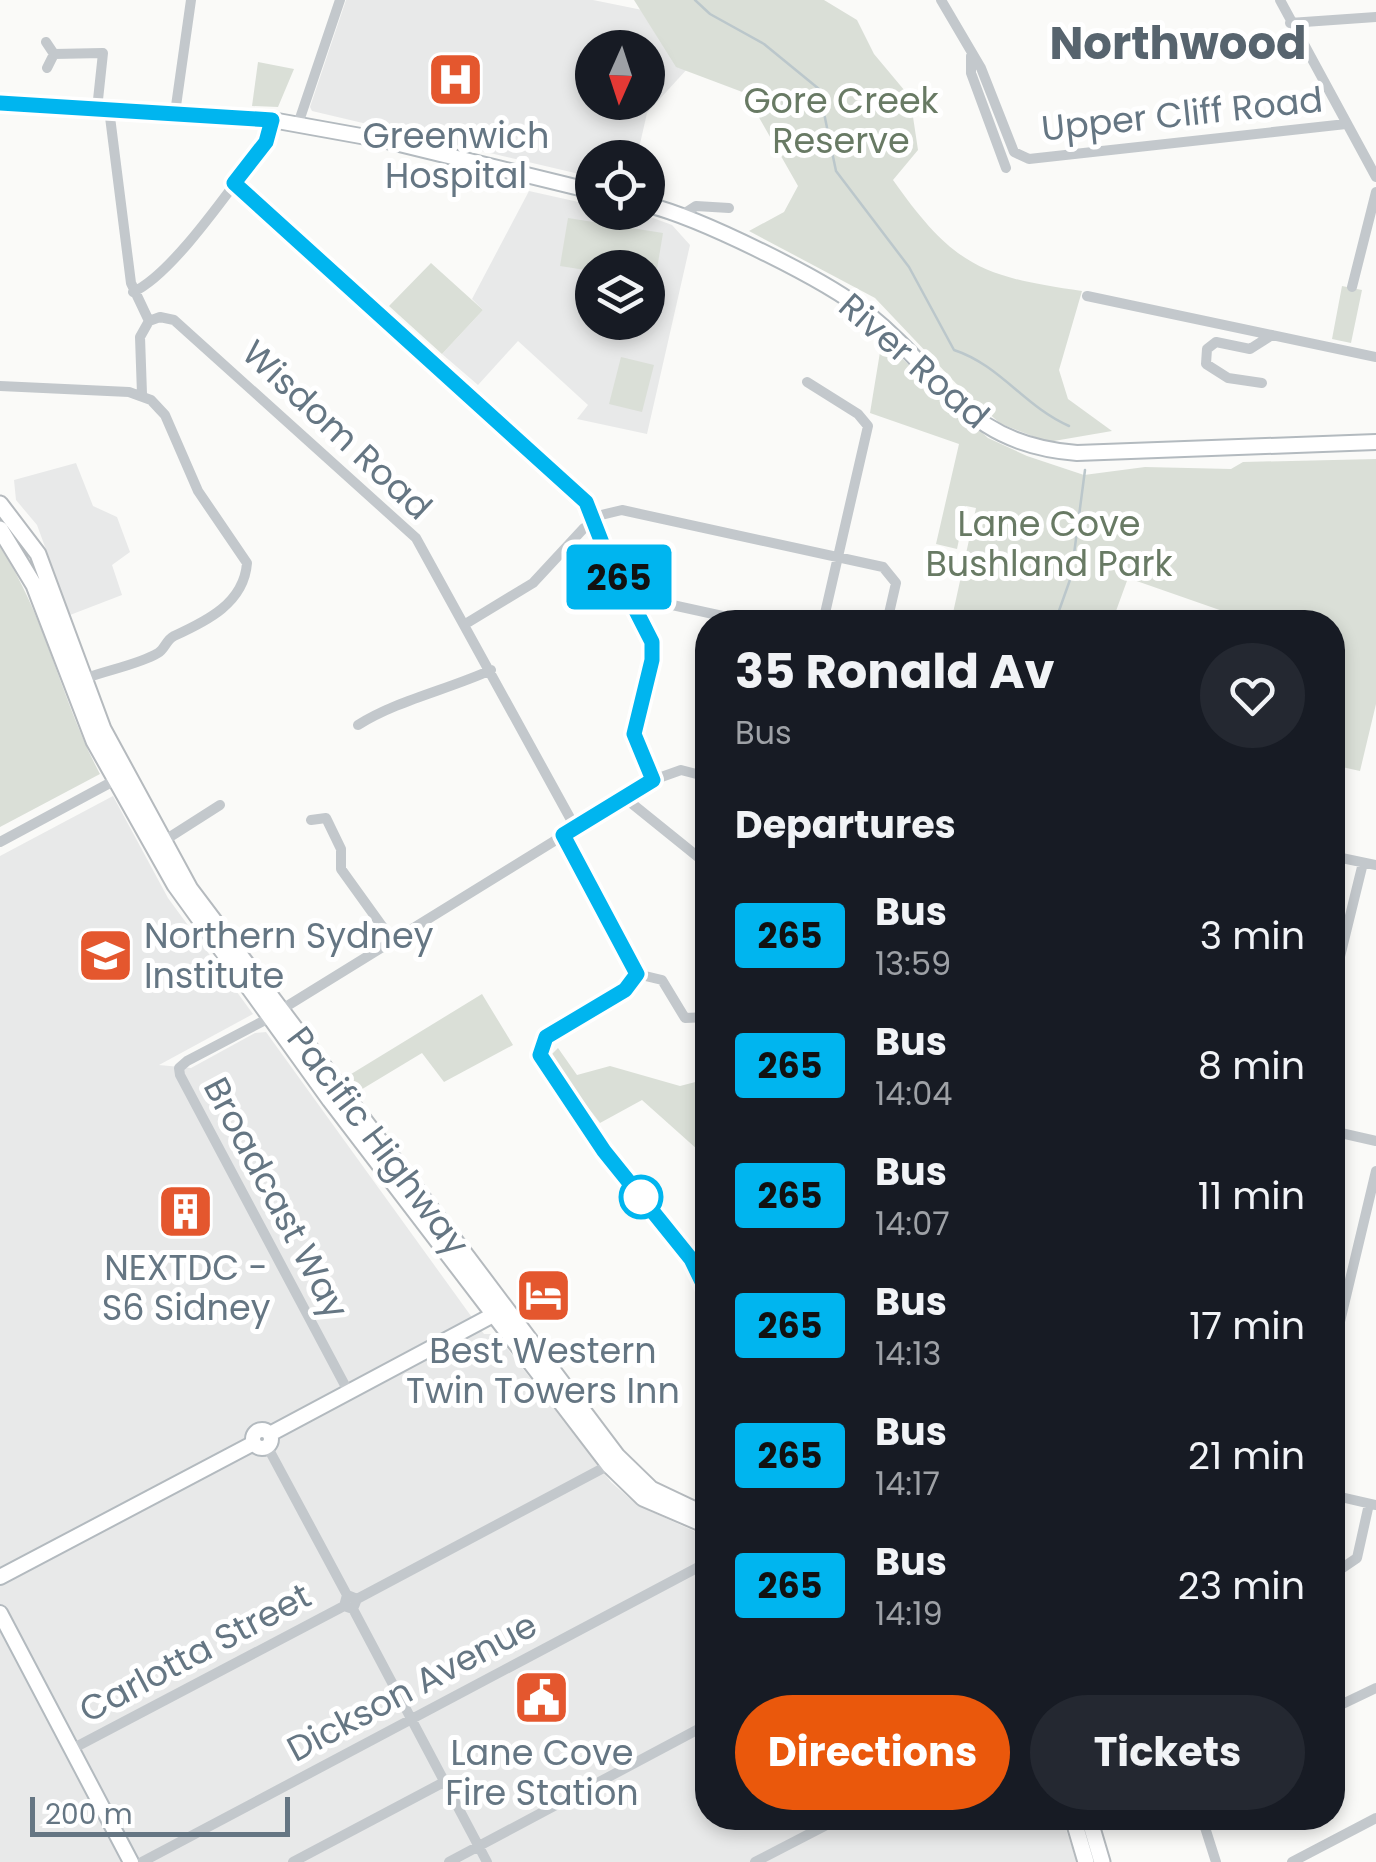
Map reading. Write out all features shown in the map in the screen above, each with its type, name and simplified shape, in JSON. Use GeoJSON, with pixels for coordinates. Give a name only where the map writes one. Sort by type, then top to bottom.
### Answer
{"type":"FeatureCollection","features":[{"type":"Feature","properties":{"kind":"main road"},"geometry":{"type":"LineString","coordinates":[[0,103],[272,120],[575,187]]}},
{"type":"Feature","properties":{"kind":"main road","name":"River Road"},"geometry":{"type":"LineString","coordinates":[[665,210],[844,296],[876,320],[968,414],[994,432],[1030,447],[1077,454],[1376,442]]}},
{"type":"Feature","properties":{"kind":"main road","name":"Pacific Highway"},"geometry":{"type":"LineString","coordinates":[[0,504],[38,554],[121,777],[175,886],[499,1312],[609,1465],[643,1498],[695,1520]]}},
{"type":"Feature","properties":{"kind":"main road","name":"Pacific Highway"},"geometry":{"type":"LineString","coordinates":[[0,528],[24,562],[90,733],[274,1014]]}},
{"type":"Feature","properties":{"kind":"main road"},"geometry":{"type":"LineString","coordinates":[[0,1578],[264,1441],[348,1391],[499,1312]]}},
{"type":"Feature","properties":{"kind":"main road","name":"Pacific Highway"},"geometry":{"type":"LineString","coordinates":[[499,1312],[632,1473],[666,1497],[695,1510]]}},
{"type":"Feature","properties":{"kind":"main road"},"geometry":{"type":"LineString","coordinates":[[0,1613],[131,1862]]}},
{"type":"Feature","properties":{"kind":"main road"},"geometry":{"type":"LineString","coordinates":[[1077,1830],[1086,1862]]}},
{"type":"Feature","properties":{"kind":"main road"},"geometry":{"type":"LineString","coordinates":[[1092,1830],[1102,1862]]}},
{"type":"Feature","properties":{"kind":"street"},"geometry":{"type":"LineString","coordinates":[[175,113],[190,0]]}},
{"type":"Feature","properties":{"kind":"street"},"geometry":{"type":"LineString","coordinates":[[298,124],[340,0]]}},
{"type":"Feature","properties":{"kind":"street","name":"Upper Cliff Road"},"geometry":{"type":"LineString","coordinates":[[941,0],[971,52],[1014,152],[1028,159],[1346,124]]}},
{"type":"Feature","properties":{"kind":"street"},"geometry":{"type":"LineString","coordinates":[[1280,0],[1376,177]]}},
{"type":"Feature","properties":{"kind":"street"},"geometry":{"type":"LineString","coordinates":[[1290,24],[1376,17]]}},
{"type":"Feature","properties":{"kind":"street"},"geometry":{"type":"LineString","coordinates":[[46,42],[54,54]]}},
{"type":"Feature","properties":{"kind":"street","name":"Upper Cliff Road"},"geometry":{"type":"LineString","coordinates":[[971,52],[971,73],[1006,168]]}},
{"type":"Feature","properties":{"kind":"street"},"geometry":{"type":"LineString","coordinates":[[54,54],[104,53],[103,109],[133,292],[148,321],[140,336],[142,394]]}},
{"type":"Feature","properties":{"kind":"street"},"geometry":{"type":"LineString","coordinates":[[48,68],[54,54]]}},
{"type":"Feature","properties":{"kind":"street"},"geometry":{"type":"LineString","coordinates":[[133,292],[154,281],[234,183],[266,142],[272,120]]}},
{"type":"Feature","properties":{"kind":"street"},"geometry":{"type":"LineString","coordinates":[[234,183],[584,497],[653,650],[634,734],[653,780]]}},
{"type":"Feature","properties":{"kind":"street"},"geometry":{"type":"LineString","coordinates":[[1352,286],[1376,192]]}},
{"type":"Feature","properties":{"kind":"street"},"geometry":{"type":"LineString","coordinates":[[682,215],[696,206],[729,208]]}},
{"type":"Feature","properties":{"kind":"street"},"geometry":{"type":"LineString","coordinates":[[1087,296],[1376,358]]}},
{"type":"Feature","properties":{"kind":"street","name":"Wisdom Road"},"geometry":{"type":"LineString","coordinates":[[148,321],[160,317],[174,320],[416,538],[467,623],[575,827]]}},
{"type":"Feature","properties":{"kind":"street"},"geometry":{"type":"LineString","coordinates":[[1262,383],[1228,378],[1206,364],[1207,349],[1216,342],[1250,349],[1272,335]]}},
{"type":"Feature","properties":{"kind":"street"},"geometry":{"type":"LineString","coordinates":[[807,382],[858,414],[868,426],[826,610]]}},
{"type":"Feature","properties":{"kind":"street"},"geometry":{"type":"LineString","coordinates":[[0,386],[142,394],[165,414],[198,491],[247,563],[246,574],[230,602],[188,632],[170,637],[158,653],[84,679]]}},
{"type":"Feature","properties":{"kind":"street"},"geometry":{"type":"LineString","coordinates":[[467,623],[533,583],[594,520],[622,510],[883,568],[893,576],[889,610]]}},
{"type":"Feature","properties":{"kind":"street"},"geometry":{"type":"LineString","coordinates":[[634,603],[654,601],[695,610]]}},
{"type":"Feature","properties":{"kind":"street"},"geometry":{"type":"LineString","coordinates":[[358,725],[389,706],[434,695],[491,670]]}},
{"type":"Feature","properties":{"kind":"street"},"geometry":{"type":"LineString","coordinates":[[274,1014],[653,780],[681,770],[695,774]]}},
{"type":"Feature","properties":{"kind":"street"},"geometry":{"type":"LineString","coordinates":[[0,842],[121,777]]}},
{"type":"Feature","properties":{"kind":"street"},"geometry":{"type":"LineString","coordinates":[[625,798],[695,855]]}},
{"type":"Feature","properties":{"kind":"street"},"geometry":{"type":"LineString","coordinates":[[162,842],[220,805]]}},
{"type":"Feature","properties":{"kind":"street"},"geometry":{"type":"LineString","coordinates":[[311,820],[326,818],[341,850],[341,869],[392,940]]}},
{"type":"Feature","properties":{"kind":"street"},"geometry":{"type":"LineString","coordinates":[[563,835],[637,974],[662,980],[685,1018],[695,1018]]}},
{"type":"Feature","properties":{"kind":"street"},"geometry":{"type":"LineString","coordinates":[[1345,859],[1376,866]]}},
{"type":"Feature","properties":{"kind":"street"},"geometry":{"type":"LineString","coordinates":[[1345,934],[1362,863]]}},
{"type":"Feature","properties":{"kind":"street"},"geometry":{"type":"LineString","coordinates":[[637,974],[625,990],[546,1037],[540,1055],[604,1151],[695,1267]]}},
{"type":"Feature","properties":{"kind":"street","name":"Broadcast Way"},"geometry":{"type":"LineString","coordinates":[[274,1014],[187,1061],[180,1076],[348,1391]]}},
{"type":"Feature","properties":{"kind":"street"},"geometry":{"type":"LineString","coordinates":[[1345,1134],[1376,1141]]}},
{"type":"Feature","properties":{"kind":"street"},"geometry":{"type":"LineString","coordinates":[[1345,1301],[1376,1171]]}},
{"type":"Feature","properties":{"kind":"street"},"geometry":{"type":"LineString","coordinates":[[264,1441],[487,1862]]}},
{"type":"Feature","properties":{"kind":"street","name":"Carlotta Street"},"geometry":{"type":"LineString","coordinates":[[72,1749],[609,1465]]}},
{"type":"Feature","properties":{"kind":"street"},"geometry":{"type":"LineString","coordinates":[[1345,1498],[1373,1505],[1357,1558],[1345,1566]]}},
{"type":"Feature","properties":{"kind":"street","name":"Dickson Avenue"},"geometry":{"type":"LineString","coordinates":[[142,1862],[695,1569]]}},
{"type":"Feature","properties":{"kind":"street"},"geometry":{"type":"LineString","coordinates":[[1345,1703],[1376,1688]]}},
{"type":"Feature","properties":{"kind":"street"},"geometry":{"type":"LineString","coordinates":[[449,1862],[695,1731]]}},
{"type":"Feature","properties":{"kind":"street"},"geometry":{"type":"LineString","coordinates":[[293,1862],[444,1782]]}},
{"type":"Feature","properties":{"kind":"street"},"geometry":{"type":"LineString","coordinates":[[1292,1862],[1376,1818]]}},
{"type":"Feature","properties":{"kind":"street"},"geometry":{"type":"LineString","coordinates":[[754,1862],[817,1830]]}},
{"type":"Feature","properties":{"kind":"street"},"geometry":{"type":"LineString","coordinates":[[1206,1830],[1216,1862]]}},
{"type":"Feature","properties":{"kind":"shaded area","name":"Greenwich Hospital"},"geometry":{"type":"Polygon","coordinates":[[[346,0],[593,0],[662,14],[698,57],[665,93],[665,30],[575,30],[575,120],[645,120],[641,140],[575,140],[575,173],[312,111],[310,107],[346,0]]]}},
{"type":"Feature","properties":{"kind":"shaded area"},"geometry":{"type":"Polygon","coordinates":[[[529,191],[575,201],[575,230],[665,230],[665,222],[690,245],[647,434],[577,419],[588,405],[518,341],[478,385],[442,354],[483,310],[472,299],[529,191]]]}},
{"type":"Feature","properties":{"kind":"shaded area"},"geometry":{"type":"Polygon","coordinates":[[[76,463],[93,506],[117,517],[130,552],[112,565],[122,595],[70,615],[37,525],[16,500],[14,480],[76,463]]]}},
{"type":"Feature","properties":{"kind":"shaded area"},"geometry":{"type":"Polygon","coordinates":[[[113,796],[168,898],[253,1014],[159,1065],[191,1068],[255,1033],[266,1032],[484,1334],[496,1334],[611,1482],[637,1505],[695,1532],[695,1830],[1066,1830],[1077,1862],[0,1862],[0,856],[113,796]]]}},
{"type":"Feature","properties":{"kind":"green space","name":"Gore Creek Reserve"},"geometry":{"type":"Polygon","coordinates":[[[634,0],[824,0],[857,20],[874,54],[910,97],[918,150],[893,180],[934,231],[972,262],[1018,280],[1082,291],[1059,370],[1068,399],[1112,431],[1048,442],[1001,424],[967,395],[875,298],[749,231],[784,212],[798,186],[745,93],[676,67],[665,49],[665,30],[653,30],[634,0]]]}},
{"type":"Feature","properties":{"kind":"green space"},"geometry":{"type":"Polygon","coordinates":[[[258,62],[294,69],[278,107],[252,106],[258,62]]]}},
{"type":"Feature","properties":{"kind":"green space"},"geometry":{"type":"Polygon","coordinates":[[[568,218],[575,219],[575,230],[663,233],[660,250],[575,250],[575,268],[560,266],[568,218]]]}},
{"type":"Feature","properties":{"kind":"green space"},"geometry":{"type":"Polygon","coordinates":[[[431,263],[483,310],[442,354],[389,306],[431,263]]]}},
{"type":"Feature","properties":{"kind":"green space"},"geometry":{"type":"Polygon","coordinates":[[[1342,286],[1362,290],[1351,343],[1332,339],[1342,286]]]}},
{"type":"Feature","properties":{"kind":"green space","name":"Lane Cove Bushland Park"},"geometry":{"type":"Polygon","coordinates":[[[882,340],[988,438],[1084,475],[1145,467],[1231,469],[1243,462],[1376,459],[1376,704],[1360,771],[1345,768],[1345,610],[1220,610],[1128,578],[1116,610],[954,610],[976,508],[966,506],[957,549],[936,544],[959,444],[870,413],[882,340]]]}},
{"type":"Feature","properties":{"kind":"green space"},"geometry":{"type":"Polygon","coordinates":[[[621,357],[654,365],[642,412],[609,404],[621,357]]]}},
{"type":"Feature","properties":{"kind":"green space"},"geometry":{"type":"Polygon","coordinates":[[[0,547],[30,601],[100,774],[0,827],[0,547]]]}},
{"type":"Feature","properties":{"kind":"green space"},"geometry":{"type":"Polygon","coordinates":[[[482,994],[513,1045],[444,1082],[422,1053],[354,1094],[343,1079],[482,994]]]}},
{"type":"Feature","properties":{"kind":"green space"},"geometry":{"type":"Polygon","coordinates":[[[558,1048],[577,1075],[610,1066],[680,1086],[695,1082],[695,1147],[642,1100],[600,1123],[549,1057],[558,1048]]]}},
{"type":"Feature","properties":{"kind":"waterway"},"geometry":{"type":"LineString","coordinates":[[695,0],[710,14],[764,44],[819,89],[836,171],[909,267],[954,350],[985,366],[1069,426]]}},
{"type":"Feature","properties":{"kind":"waterway"},"geometry":{"type":"LineString","coordinates":[[1059,610],[1071,577],[1085,470]]}},
{"type":"Feature","properties":{"kind":"bus line","name":"265"},"geometry":{"type":"LineString","coordinates":[[0,103],[272,120],[266,142],[234,183],[584,497],[604,548],[652,642],[652,660],[634,734],[653,780],[563,835],[637,974],[625,990],[542,1040],[540,1055],[604,1151],[695,1267]]}},
{"type":"Feature","properties":{"kind":"place","name":"Greenwich Hospital"},"geometry":{"type":"Point","coordinates":[456,80]}},
{"type":"Feature","properties":{"kind":"place","name":"Northern Sydney Institute"},"geometry":{"type":"Point","coordinates":[105,956]}},
{"type":"Feature","properties":{"kind":"place","name":"NEXTDC - S6 Sidney"},"geometry":{"type":"Point","coordinates":[186,1212]}},
{"type":"Feature","properties":{"kind":"place","name":"Best Western Twin Towers Inn"},"geometry":{"type":"Point","coordinates":[543,1295]}},
{"type":"Feature","properties":{"kind":"place","name":"Lane Cove Fire Station"},"geometry":{"type":"Point","coordinates":[542,1697]}},
{"type":"Feature","properties":{"kind":"district","name":"Northwood"},"geometry":{"type":"Point","coordinates":[1178,43]}}]}
